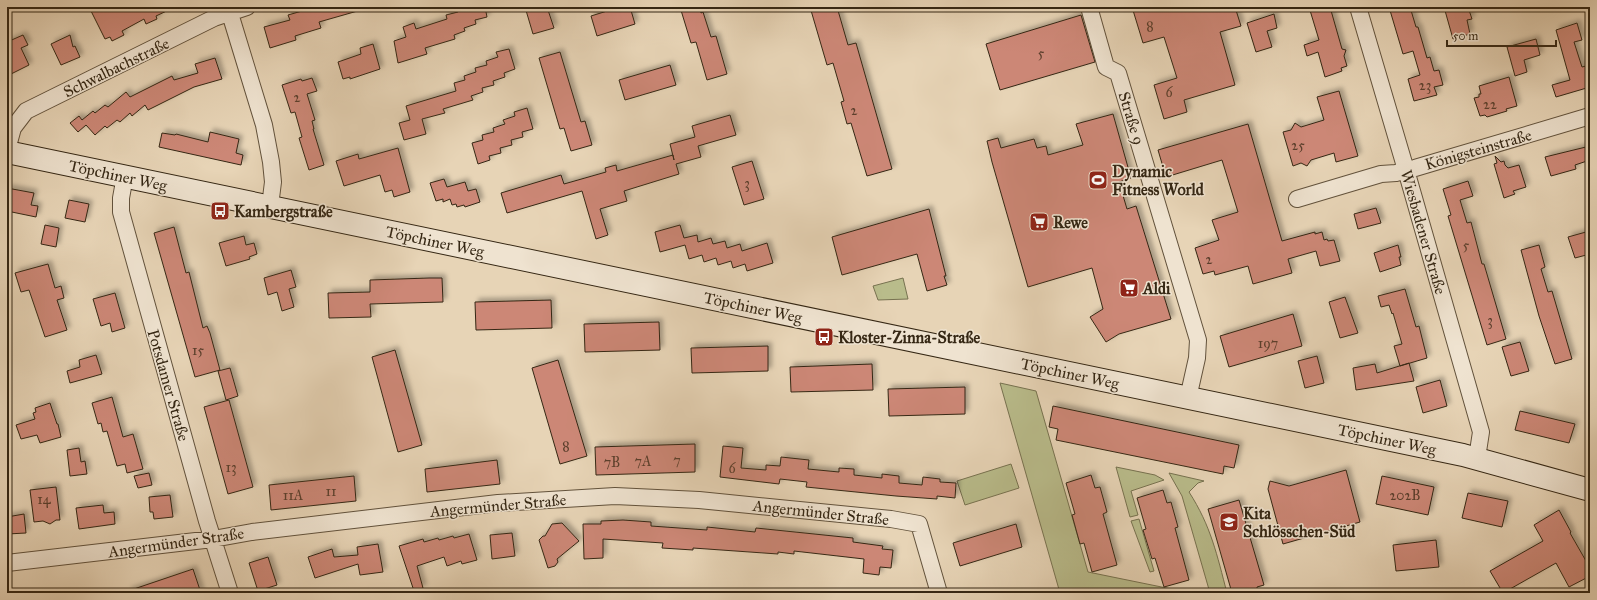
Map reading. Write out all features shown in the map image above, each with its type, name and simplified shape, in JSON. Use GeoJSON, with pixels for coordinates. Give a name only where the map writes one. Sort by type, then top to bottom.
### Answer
{"type":"FeatureCollection","features":[{"type":"Feature","properties":{"kind":"street","name":"Schwalbachstraße"},"geometry":{"type":"LineString","coordinates":[[7,151],[12,128],[26,111],[229,10],[247,7]]}},
{"type":"Feature","properties":{"kind":"street","name":"Straße 9"},"geometry":{"type":"LineString","coordinates":[[1089,7],[1106,67],[1118,73],[1198,340],[1197,358],[1188,398]]}},
{"type":"Feature","properties":{"kind":"street","name":"Wiesbadener Straße"},"geometry":{"type":"LineString","coordinates":[[1358,7],[1481,432],[1477,458]]}},
{"type":"Feature","properties":{"kind":"street"},"geometry":{"type":"LineString","coordinates":[[229,10],[264,125],[273,182],[270,206]]}},
{"type":"Feature","properties":{"kind":"street","name":"Königsteinstraße"},"geometry":{"type":"LineString","coordinates":[[1297,199],[1381,174],[1396,173],[1590,116]]}},
{"type":"Feature","properties":{"kind":"street","name":"Töpchiner Weg"},"geometry":{"type":"LineString","coordinates":[[7,151],[1477,458],[1590,490]]}},
{"type":"Feature","properties":{"kind":"street","name":"Potsdamer Straße"},"geometry":{"type":"LineString","coordinates":[[125,176],[120,212],[212,539],[230,593]]}},
{"type":"Feature","properties":{"kind":"street","name":"Angermünder Straße"},"geometry":{"type":"LineString","coordinates":[[7,563],[498,503],[615,496],[699,500],[891,519],[919,524],[939,593]]}},
{"type":"Feature","properties":{"kind":"green space"},"geometry":{"type":"Polygon","coordinates":[[[903,278],[908,299],[878,300],[873,286],[903,278]]]}},
{"type":"Feature","properties":{"kind":"green space"},"geometry":{"type":"Polygon","coordinates":[[[1000,383],[1036,391],[1088,572],[1191,593],[1060,593],[1000,383]]]}},
{"type":"Feature","properties":{"kind":"green space"},"geometry":{"type":"Polygon","coordinates":[[[1011,464],[1019,488],[965,505],[957,481],[1011,464]]]}},
{"type":"Feature","properties":{"kind":"green space"},"geometry":{"type":"Polygon","coordinates":[[[1116,467],[1155,475],[1164,480],[1131,491],[1138,515],[1130,517],[1116,467]]]}},
{"type":"Feature","properties":{"kind":"green space"},"geometry":{"type":"Polygon","coordinates":[[[1169,473],[1204,481],[1198,483],[1189,492],[1208,529],[1227,593],[1210,593],[1182,496],[1169,473]]]}},
{"type":"Feature","properties":{"kind":"green space"},"geometry":{"type":"Polygon","coordinates":[[[1139,519],[1154,571],[1150,572],[1131,521],[1139,519]]]}},
{"type":"Feature","properties":{"kind":"building"},"geometry":{"type":"Polygon","coordinates":[[[89,7],[175,7],[156,16],[157,19],[146,24],[144,19],[122,31],[124,35],[112,41],[110,37],[105,39],[89,7]]]}},
{"type":"Feature","properties":{"kind":"building"},"geometry":{"type":"Polygon","coordinates":[[[316,7],[360,7],[361,10],[319,22],[321,28],[295,36],[296,40],[270,48],[264,27],[290,20],[288,15],[316,7]]]}},
{"type":"Feature","properties":{"kind":"building"},"geometry":{"type":"Polygon","coordinates":[[[457,7],[485,7],[487,17],[475,20],[476,24],[464,28],[465,31],[454,35],[455,39],[425,48],[427,54],[398,63],[394,41],[406,37],[403,27],[414,23],[416,29],[447,19],[446,15],[458,12],[457,7]]]}},
{"type":"Feature","properties":{"kind":"building"},"geometry":{"type":"Polygon","coordinates":[[[525,7],[547,7],[554,28],[533,34],[525,7]]]}},
{"type":"Feature","properties":{"kind":"building"},"geometry":{"type":"Polygon","coordinates":[[[620,7],[630,7],[635,24],[597,36],[591,16],[620,7]]]}},
{"type":"Feature","properties":{"kind":"building"},"geometry":{"type":"Polygon","coordinates":[[[680,7],[700,7],[711,37],[716,36],[727,74],[707,80],[696,42],[691,43],[680,7]]]}},
{"type":"Feature","properties":{"kind":"building"},"geometry":{"type":"Polygon","coordinates":[[[810,7],[837,7],[848,45],[856,43],[892,169],[867,176],[851,123],[847,124],[841,102],[844,101],[833,63],[827,65],[810,7]]]}},
{"type":"Feature","properties":{"kind":"building"},"geometry":{"type":"Polygon","coordinates":[[[1132,7],[1235,7],[1241,26],[1220,32],[1235,85],[1184,100],[1187,112],[1164,119],[1154,85],[1177,78],[1164,37],[1143,43],[1132,7]]]}},
{"type":"Feature","properties":{"kind":"building"},"geometry":{"type":"Polygon","coordinates":[[[1309,7],[1330,7],[1342,49],[1346,50],[1344,56],[1347,66],[1341,68],[1342,71],[1325,77],[1318,52],[1307,56],[1304,45],[1319,40],[1309,7]]]}},
{"type":"Feature","properties":{"kind":"building"},"geometry":{"type":"Polygon","coordinates":[[[1389,7],[1410,7],[1416,27],[1418,27],[1427,58],[1430,57],[1434,71],[1439,70],[1443,85],[1434,87],[1437,95],[1414,101],[1408,79],[1420,75],[1413,51],[1403,54],[1389,7]]]}},
{"type":"Feature","properties":{"kind":"building"},"geometry":{"type":"Polygon","coordinates":[[[1444,7],[1468,7],[1472,19],[1467,20],[1470,34],[1453,39],[1444,7]]]}},
{"type":"Feature","properties":{"kind":"building"},"geometry":{"type":"Polygon","coordinates":[[[1274,14],[1277,28],[1267,31],[1272,47],[1256,52],[1247,23],[1274,14]]]}},
{"type":"Feature","properties":{"kind":"building"},"geometry":{"type":"Polygon","coordinates":[[[1081,15],[1095,62],[1000,90],[986,44],[1081,15]]]}},
{"type":"Feature","properties":{"kind":"building"},"geometry":{"type":"Polygon","coordinates":[[[1577,23],[1582,40],[1574,42],[1582,67],[1590,65],[1590,87],[1556,97],[1552,85],[1570,80],[1556,30],[1577,23]]]}},
{"type":"Feature","properties":{"kind":"building"},"geometry":{"type":"Polygon","coordinates":[[[23,35],[28,45],[21,48],[29,65],[7,76],[7,42],[23,35]]]}},
{"type":"Feature","properties":{"kind":"building"},"geometry":{"type":"Polygon","coordinates":[[[70,35],[73,47],[75,46],[80,57],[61,65],[51,44],[70,35]]]}},
{"type":"Feature","properties":{"kind":"building"},"geometry":{"type":"Polygon","coordinates":[[[1536,39],[1540,55],[1524,60],[1527,72],[1515,76],[1507,47],[1536,39]]]}},
{"type":"Feature","properties":{"kind":"building"},"geometry":{"type":"Polygon","coordinates":[[[373,44],[380,69],[350,79],[350,77],[343,79],[338,62],[361,54],[360,48],[373,44]]]}},
{"type":"Feature","properties":{"kind":"building"},"geometry":{"type":"Polygon","coordinates":[[[509,49],[515,69],[504,73],[505,77],[493,81],[494,85],[482,88],[483,92],[471,96],[473,100],[443,109],[445,113],[422,119],[426,134],[404,140],[399,123],[410,120],[406,106],[456,91],[454,83],[465,80],[464,76],[476,72],[475,68],[487,65],[486,61],[498,57],[496,52],[509,49]]]}},
{"type":"Feature","properties":{"kind":"building"},"geometry":{"type":"Polygon","coordinates":[[[560,52],[581,122],[585,121],[592,145],[571,151],[564,128],[560,129],[539,58],[560,52]]]}},
{"type":"Feature","properties":{"kind":"building"},"geometry":{"type":"Polygon","coordinates":[[[215,58],[222,79],[194,87],[148,110],[145,105],[132,116],[130,113],[120,122],[117,120],[107,128],[105,126],[95,135],[86,125],[78,132],[70,123],[79,116],[82,120],[93,111],[95,113],[105,105],[108,107],[126,92],[130,97],[172,76],[174,80],[198,73],[195,64],[215,58]]]}},
{"type":"Feature","properties":{"kind":"building"},"geometry":{"type":"Polygon","coordinates":[[[670,65],[676,85],[625,100],[619,80],[670,65]]]}},
{"type":"Feature","properties":{"kind":"building"},"geometry":{"type":"Polygon","coordinates":[[[1509,77],[1517,106],[1506,109],[1507,111],[1487,117],[1485,115],[1480,116],[1474,98],[1479,97],[1479,94],[1481,94],[1479,86],[1509,77]]]}},
{"type":"Feature","properties":{"kind":"building"},"geometry":{"type":"Polygon","coordinates":[[[312,78],[317,91],[307,94],[315,120],[312,121],[313,129],[324,165],[309,170],[299,138],[302,137],[295,112],[291,113],[282,85],[301,79],[302,81],[312,78]]]}},
{"type":"Feature","properties":{"kind":"building"},"geometry":{"type":"Polygon","coordinates":[[[1339,91],[1358,156],[1336,162],[1334,153],[1311,160],[1307,166],[1301,163],[1293,166],[1283,132],[1291,130],[1295,123],[1301,127],[1324,120],[1317,97],[1339,91]]]}},
{"type":"Feature","properties":{"kind":"building"},"geometry":{"type":"Polygon","coordinates":[[[527,108],[533,129],[522,132],[523,137],[511,140],[512,145],[500,148],[501,153],[489,156],[490,160],[478,164],[472,143],[483,140],[482,135],[494,132],[493,128],[505,124],[503,120],[515,116],[514,112],[527,108]]]}},
{"type":"Feature","properties":{"kind":"building"},"geometry":{"type":"Polygon","coordinates":[[[1113,114],[1131,178],[1119,182],[1127,209],[1136,206],[1171,319],[1119,334],[1106,342],[1090,317],[1103,309],[1092,268],[1028,287],[987,141],[998,138],[1001,148],[1034,139],[1037,148],[1046,146],[1048,155],[1083,145],[1076,124],[1113,114]]]}},
{"type":"Feature","properties":{"kind":"building"},"geometry":{"type":"Polygon","coordinates":[[[730,115],[736,135],[698,146],[701,157],[676,164],[679,174],[624,191],[627,201],[600,209],[608,235],[596,239],[582,191],[507,213],[501,193],[561,175],[564,184],[606,172],[605,168],[616,165],[617,171],[673,155],[670,144],[695,137],[692,126],[730,115]]]}},
{"type":"Feature","properties":{"kind":"building"},"geometry":{"type":"Polygon","coordinates":[[[1248,124],[1282,241],[1315,232],[1315,234],[1322,232],[1324,240],[1334,240],[1340,261],[1320,266],[1316,251],[1288,259],[1292,273],[1253,284],[1248,266],[1215,275],[1214,271],[1203,274],[1195,248],[1219,240],[1212,220],[1238,212],[1222,160],[1166,177],[1158,150],[1248,124]]]}},
{"type":"Feature","properties":{"kind":"building"},"geometry":{"type":"Polygon","coordinates":[[[210,132],[239,139],[236,153],[243,155],[241,165],[159,147],[162,133],[176,134],[208,142],[210,132]]]}},
{"type":"Feature","properties":{"kind":"building"},"geometry":{"type":"Polygon","coordinates":[[[1590,146],[1590,160],[1575,165],[1576,169],[1551,176],[1545,157],[1590,146]]]}},
{"type":"Feature","properties":{"kind":"building"},"geometry":{"type":"Polygon","coordinates":[[[398,148],[410,192],[394,197],[392,190],[385,192],[380,175],[344,186],[336,161],[358,154],[359,159],[398,148]]]}},
{"type":"Feature","properties":{"kind":"building"},"geometry":{"type":"Polygon","coordinates":[[[1495,156],[1501,162],[1504,161],[1508,168],[1519,165],[1526,187],[1513,191],[1515,194],[1504,198],[1494,164],[1497,163],[1495,156]]]}},
{"type":"Feature","properties":{"kind":"building"},"geometry":{"type":"Polygon","coordinates":[[[752,161],[764,199],[744,205],[732,167],[752,161]]]}},
{"type":"Feature","properties":{"kind":"building"},"geometry":{"type":"Polygon","coordinates":[[[444,179],[447,187],[465,182],[468,191],[476,189],[480,202],[465,207],[464,205],[457,207],[456,204],[452,205],[450,199],[443,202],[443,199],[436,201],[430,183],[444,179]]]}},
{"type":"Feature","properties":{"kind":"building"},"geometry":{"type":"Polygon","coordinates":[[[1468,181],[1473,196],[1460,200],[1467,223],[1471,222],[1482,264],[1484,264],[1506,339],[1487,345],[1448,216],[1451,215],[1443,189],[1468,181]]]}},
{"type":"Feature","properties":{"kind":"building"},"geometry":{"type":"Polygon","coordinates":[[[7,188],[34,193],[31,205],[38,206],[36,217],[7,211],[7,188]]]}},
{"type":"Feature","properties":{"kind":"building"},"geometry":{"type":"Polygon","coordinates":[[[69,200],[89,204],[85,222],[65,218],[69,200]]]}},
{"type":"Feature","properties":{"kind":"building"},"geometry":{"type":"Polygon","coordinates":[[[1376,208],[1381,223],[1358,229],[1354,214],[1376,208]]]}},
{"type":"Feature","properties":{"kind":"building"},"geometry":{"type":"Polygon","coordinates":[[[929,209],[947,285],[927,291],[917,254],[842,275],[832,237],[929,209]]]}},
{"type":"Feature","properties":{"kind":"building"},"geometry":{"type":"Polygon","coordinates":[[[45,225],[59,228],[56,247],[41,244],[45,225]]]}},
{"type":"Feature","properties":{"kind":"building"},"geometry":{"type":"Polygon","coordinates":[[[680,225],[684,238],[697,235],[698,242],[711,238],[713,244],[725,241],[727,248],[740,244],[742,251],[767,243],[773,263],[747,271],[745,264],[733,268],[731,261],[718,265],[716,258],[704,262],[702,255],[689,259],[685,245],[660,252],[655,232],[680,225]]]}},
{"type":"Feature","properties":{"kind":"building"},"geometry":{"type":"Polygon","coordinates":[[[174,227],[186,273],[189,272],[203,328],[207,326],[210,333],[220,370],[195,377],[154,233],[174,227]]]}},
{"type":"Feature","properties":{"kind":"building"},"geometry":{"type":"Polygon","coordinates":[[[1586,232],[1590,244],[1590,254],[1575,258],[1568,237],[1586,232]]]}},
{"type":"Feature","properties":{"kind":"building"},"geometry":{"type":"Polygon","coordinates":[[[244,236],[246,245],[254,243],[257,254],[249,257],[250,259],[226,266],[219,243],[244,236]]]}},
{"type":"Feature","properties":{"kind":"building"},"geometry":{"type":"Polygon","coordinates":[[[1398,245],[1401,265],[1380,272],[1374,253],[1398,245]]]}},
{"type":"Feature","properties":{"kind":"building"},"geometry":{"type":"Polygon","coordinates":[[[1539,245],[1545,267],[1541,269],[1548,292],[1552,291],[1572,359],[1555,364],[1539,316],[1521,250],[1539,245]]]}},
{"type":"Feature","properties":{"kind":"building"},"geometry":{"type":"Polygon","coordinates":[[[48,264],[55,288],[61,286],[64,298],[57,300],[67,330],[45,337],[29,290],[21,292],[15,273],[48,264]]]}},
{"type":"Feature","properties":{"kind":"building"},"geometry":{"type":"Polygon","coordinates":[[[291,270],[296,287],[289,289],[294,307],[282,311],[277,292],[268,295],[264,278],[291,270]]]}},
{"type":"Feature","properties":{"kind":"building"},"geometry":{"type":"Polygon","coordinates":[[[442,278],[443,302],[370,304],[371,317],[329,318],[328,293],[370,292],[370,280],[442,278]]]}},
{"type":"Feature","properties":{"kind":"building"},"geometry":{"type":"Polygon","coordinates":[[[1405,289],[1416,327],[1419,326],[1427,358],[1400,366],[1394,346],[1402,344],[1393,313],[1392,314],[1389,305],[1381,307],[1378,296],[1405,289]]]}},
{"type":"Feature","properties":{"kind":"building"},"geometry":{"type":"Polygon","coordinates":[[[115,293],[125,328],[112,332],[110,323],[101,326],[93,299],[115,293]]]}},
{"type":"Feature","properties":{"kind":"building"},"geometry":{"type":"Polygon","coordinates":[[[1345,297],[1358,333],[1340,338],[1329,302],[1345,297]]]}},
{"type":"Feature","properties":{"kind":"building"},"geometry":{"type":"Polygon","coordinates":[[[551,300],[552,328],[476,330],[475,302],[551,300]]]}},
{"type":"Feature","properties":{"kind":"building"},"geometry":{"type":"Polygon","coordinates":[[[1293,314],[1302,346],[1229,367],[1220,336],[1293,314]]]}},
{"type":"Feature","properties":{"kind":"building"},"geometry":{"type":"Polygon","coordinates":[[[659,322],[660,350],[585,352],[584,324],[659,322]]]}},
{"type":"Feature","properties":{"kind":"building"},"geometry":{"type":"Polygon","coordinates":[[[1520,342],[1529,371],[1511,376],[1502,347],[1520,342]]]}},
{"type":"Feature","properties":{"kind":"building"},"geometry":{"type":"Polygon","coordinates":[[[768,346],[768,371],[692,373],[691,348],[768,346]]]}},
{"type":"Feature","properties":{"kind":"building"},"geometry":{"type":"Polygon","coordinates":[[[395,350],[422,445],[398,452],[372,357],[395,350]]]}},
{"type":"Feature","properties":{"kind":"building"},"geometry":{"type":"Polygon","coordinates":[[[96,355],[102,374],[70,383],[67,371],[80,367],[79,360],[96,355]]]}},
{"type":"Feature","properties":{"kind":"building"},"geometry":{"type":"Polygon","coordinates":[[[1317,356],[1324,383],[1305,388],[1298,361],[1317,356]]]}},
{"type":"Feature","properties":{"kind":"building"},"geometry":{"type":"Polygon","coordinates":[[[558,360],[587,456],[560,464],[532,368],[558,360]]]}},
{"type":"Feature","properties":{"kind":"building"},"geometry":{"type":"Polygon","coordinates":[[[1409,363],[1414,381],[1356,390],[1353,368],[1375,364],[1377,373],[1409,363]]]}},
{"type":"Feature","properties":{"kind":"building"},"geometry":{"type":"Polygon","coordinates":[[[872,364],[873,390],[791,392],[790,367],[872,364]]]}},
{"type":"Feature","properties":{"kind":"building"},"geometry":{"type":"Polygon","coordinates":[[[230,368],[238,396],[226,400],[218,371],[230,368]]]}},
{"type":"Feature","properties":{"kind":"building"},"geometry":{"type":"Polygon","coordinates":[[[1440,380],[1447,406],[1423,413],[1416,387],[1440,380]]]}},
{"type":"Feature","properties":{"kind":"building"},"geometry":{"type":"Polygon","coordinates":[[[965,387],[965,414],[889,416],[888,389],[965,387]]]}},
{"type":"Feature","properties":{"kind":"building"},"geometry":{"type":"Polygon","coordinates":[[[112,397],[123,437],[133,434],[143,469],[127,473],[125,464],[117,466],[107,431],[103,432],[101,423],[98,424],[92,403],[112,397]]]}},
{"type":"Feature","properties":{"kind":"building"},"geometry":{"type":"Polygon","coordinates":[[[229,400],[253,487],[228,494],[204,407],[229,400]]]}},
{"type":"Feature","properties":{"kind":"building"},"geometry":{"type":"Polygon","coordinates":[[[50,403],[61,437],[40,443],[37,435],[21,439],[16,425],[35,419],[33,413],[36,412],[35,408],[50,403]]]}},
{"type":"Feature","properties":{"kind":"building"},"geometry":{"type":"Polygon","coordinates":[[[1053,406],[1239,445],[1234,468],[1224,466],[1223,474],[1056,440],[1058,429],[1049,427],[1053,406]]]}},
{"type":"Feature","properties":{"kind":"building"},"geometry":{"type":"Polygon","coordinates":[[[1520,411],[1575,424],[1569,443],[1515,430],[1520,411]]]}},
{"type":"Feature","properties":{"kind":"building"},"geometry":{"type":"Polygon","coordinates":[[[695,444],[695,472],[596,475],[595,447],[695,444]]]}},
{"type":"Feature","properties":{"kind":"building"},"geometry":{"type":"Polygon","coordinates":[[[723,446],[743,448],[741,468],[766,470],[766,465],[780,466],[781,457],[809,460],[808,469],[839,472],[839,468],[854,469],[854,475],[882,478],[882,474],[899,476],[899,483],[922,485],[923,477],[940,479],[940,482],[956,483],[955,498],[937,496],[937,499],[896,496],[806,487],[807,482],[780,479],[779,484],[720,477],[723,446]]]}},
{"type":"Feature","properties":{"kind":"building"},"geometry":{"type":"Polygon","coordinates":[[[79,448],[81,462],[85,461],[87,474],[70,476],[67,450],[79,448]]]}},
{"type":"Feature","properties":{"kind":"building"},"geometry":{"type":"Polygon","coordinates":[[[497,460],[500,484],[427,492],[425,469],[497,460]]]}},
{"type":"Feature","properties":{"kind":"building"},"geometry":{"type":"Polygon","coordinates":[[[1346,470],[1360,522],[1283,544],[1268,489],[1270,481],[1289,486],[1346,470]]]}},
{"type":"Feature","properties":{"kind":"building"},"geometry":{"type":"Polygon","coordinates":[[[149,473],[152,485],[138,488],[134,476],[149,473]]]}},
{"type":"Feature","properties":{"kind":"building"},"geometry":{"type":"Polygon","coordinates":[[[1091,475],[1095,488],[1100,487],[1107,512],[1103,514],[1117,565],[1092,572],[1084,543],[1080,544],[1072,515],[1075,514],[1066,483],[1091,475]]]}},
{"type":"Feature","properties":{"kind":"building"},"geometry":{"type":"Polygon","coordinates":[[[354,476],[356,501],[271,510],[269,485],[354,476]]]}},
{"type":"Feature","properties":{"kind":"building"},"geometry":{"type":"Polygon","coordinates":[[[1382,476],[1434,487],[1428,515],[1376,504],[1382,476]]]}},
{"type":"Feature","properties":{"kind":"building"},"geometry":{"type":"Polygon","coordinates":[[[56,487],[60,520],[56,520],[50,524],[43,521],[34,522],[30,490],[56,487]]]}},
{"type":"Feature","properties":{"kind":"building"},"geometry":{"type":"Polygon","coordinates":[[[1163,490],[1167,503],[1171,502],[1178,527],[1175,528],[1189,580],[1164,587],[1155,558],[1152,559],[1143,530],[1146,529],[1137,498],[1163,490]]]}},
{"type":"Feature","properties":{"kind":"building"},"geometry":{"type":"Polygon","coordinates":[[[1468,493],[1508,501],[1502,527],[1462,518],[1468,493]]]}},
{"type":"Feature","properties":{"kind":"building"},"geometry":{"type":"Polygon","coordinates":[[[170,495],[173,517],[154,519],[153,512],[150,512],[149,497],[170,495]]]}},
{"type":"Feature","properties":{"kind":"building"},"geometry":{"type":"Polygon","coordinates":[[[1239,500],[1264,585],[1257,587],[1257,590],[1247,593],[1246,589],[1232,593],[1208,509],[1239,500]]]}},
{"type":"Feature","properties":{"kind":"building"},"geometry":{"type":"Polygon","coordinates":[[[103,505],[104,513],[114,512],[115,524],[79,529],[76,508],[103,505]]]}},
{"type":"Feature","properties":{"kind":"building"},"geometry":{"type":"Polygon","coordinates":[[[1559,510],[1590,568],[1590,576],[1569,587],[1556,563],[1503,593],[1490,571],[1543,541],[1534,525],[1559,510]]]}},
{"type":"Feature","properties":{"kind":"building"},"geometry":{"type":"Polygon","coordinates":[[[24,514],[26,533],[7,534],[7,517],[24,514]]]}},
{"type":"Feature","properties":{"kind":"building"},"geometry":{"type":"Polygon","coordinates":[[[623,520],[651,522],[651,526],[707,530],[707,527],[755,532],[756,528],[853,538],[853,542],[883,546],[882,549],[893,550],[891,568],[880,567],[879,575],[863,573],[864,559],[794,551],[794,554],[778,552],[778,554],[693,548],[693,550],[662,548],[663,543],[603,539],[603,558],[584,559],[583,524],[601,524],[601,521],[623,520]]]}},
{"type":"Feature","properties":{"kind":"building"},"geometry":{"type":"Polygon","coordinates":[[[562,523],[579,541],[557,559],[558,562],[555,566],[548,568],[539,540],[545,536],[552,524],[562,523]]]}},
{"type":"Feature","properties":{"kind":"building"},"geometry":{"type":"Polygon","coordinates":[[[1016,524],[1022,547],[960,566],[953,543],[1016,524]]]}},
{"type":"Feature","properties":{"kind":"building"},"geometry":{"type":"Polygon","coordinates":[[[512,533],[515,556],[492,559],[490,535],[512,533]]]}},
{"type":"Feature","properties":{"kind":"building"},"geometry":{"type":"Polygon","coordinates":[[[469,534],[477,560],[462,564],[461,561],[447,566],[444,557],[417,566],[423,588],[414,591],[399,546],[423,539],[424,542],[438,538],[439,540],[469,534]]]}},
{"type":"Feature","properties":{"kind":"building"},"geometry":{"type":"Polygon","coordinates":[[[1436,540],[1439,567],[1396,571],[1393,545],[1436,540]]]}},
{"type":"Feature","properties":{"kind":"building"},"geometry":{"type":"Polygon","coordinates":[[[378,544],[383,572],[360,575],[358,564],[315,578],[308,557],[332,549],[334,557],[358,555],[357,547],[378,544]]]}},
{"type":"Feature","properties":{"kind":"building"},"geometry":{"type":"Polygon","coordinates":[[[268,557],[277,585],[258,591],[249,563],[268,557]]]}},
{"type":"Feature","properties":{"kind":"building"},"geometry":{"type":"Polygon","coordinates":[[[193,569],[201,593],[128,593],[128,591],[193,569]]]}},
{"type":"Feature","properties":{"kind":"place","name":"Dynamic Fitness World"},"geometry":{"type":"Point","coordinates":[1098,180]}},
{"type":"Feature","properties":{"kind":"place","name":"Kambergstraße"},"geometry":{"type":"Point","coordinates":[220,211]}},
{"type":"Feature","properties":{"kind":"place","name":"Rewe"},"geometry":{"type":"Point","coordinates":[1039,222]}},
{"type":"Feature","properties":{"kind":"place","name":"Aldi"},"geometry":{"type":"Point","coordinates":[1129,288]}},
{"type":"Feature","properties":{"kind":"place","name":"Kloster-Zinna-Straße"},"geometry":{"type":"Point","coordinates":[824,337]}},
{"type":"Feature","properties":{"kind":"place","name":"Kita Schlösschen-Süd"},"geometry":{"type":"Point","coordinates":[1229,522]}}]}
